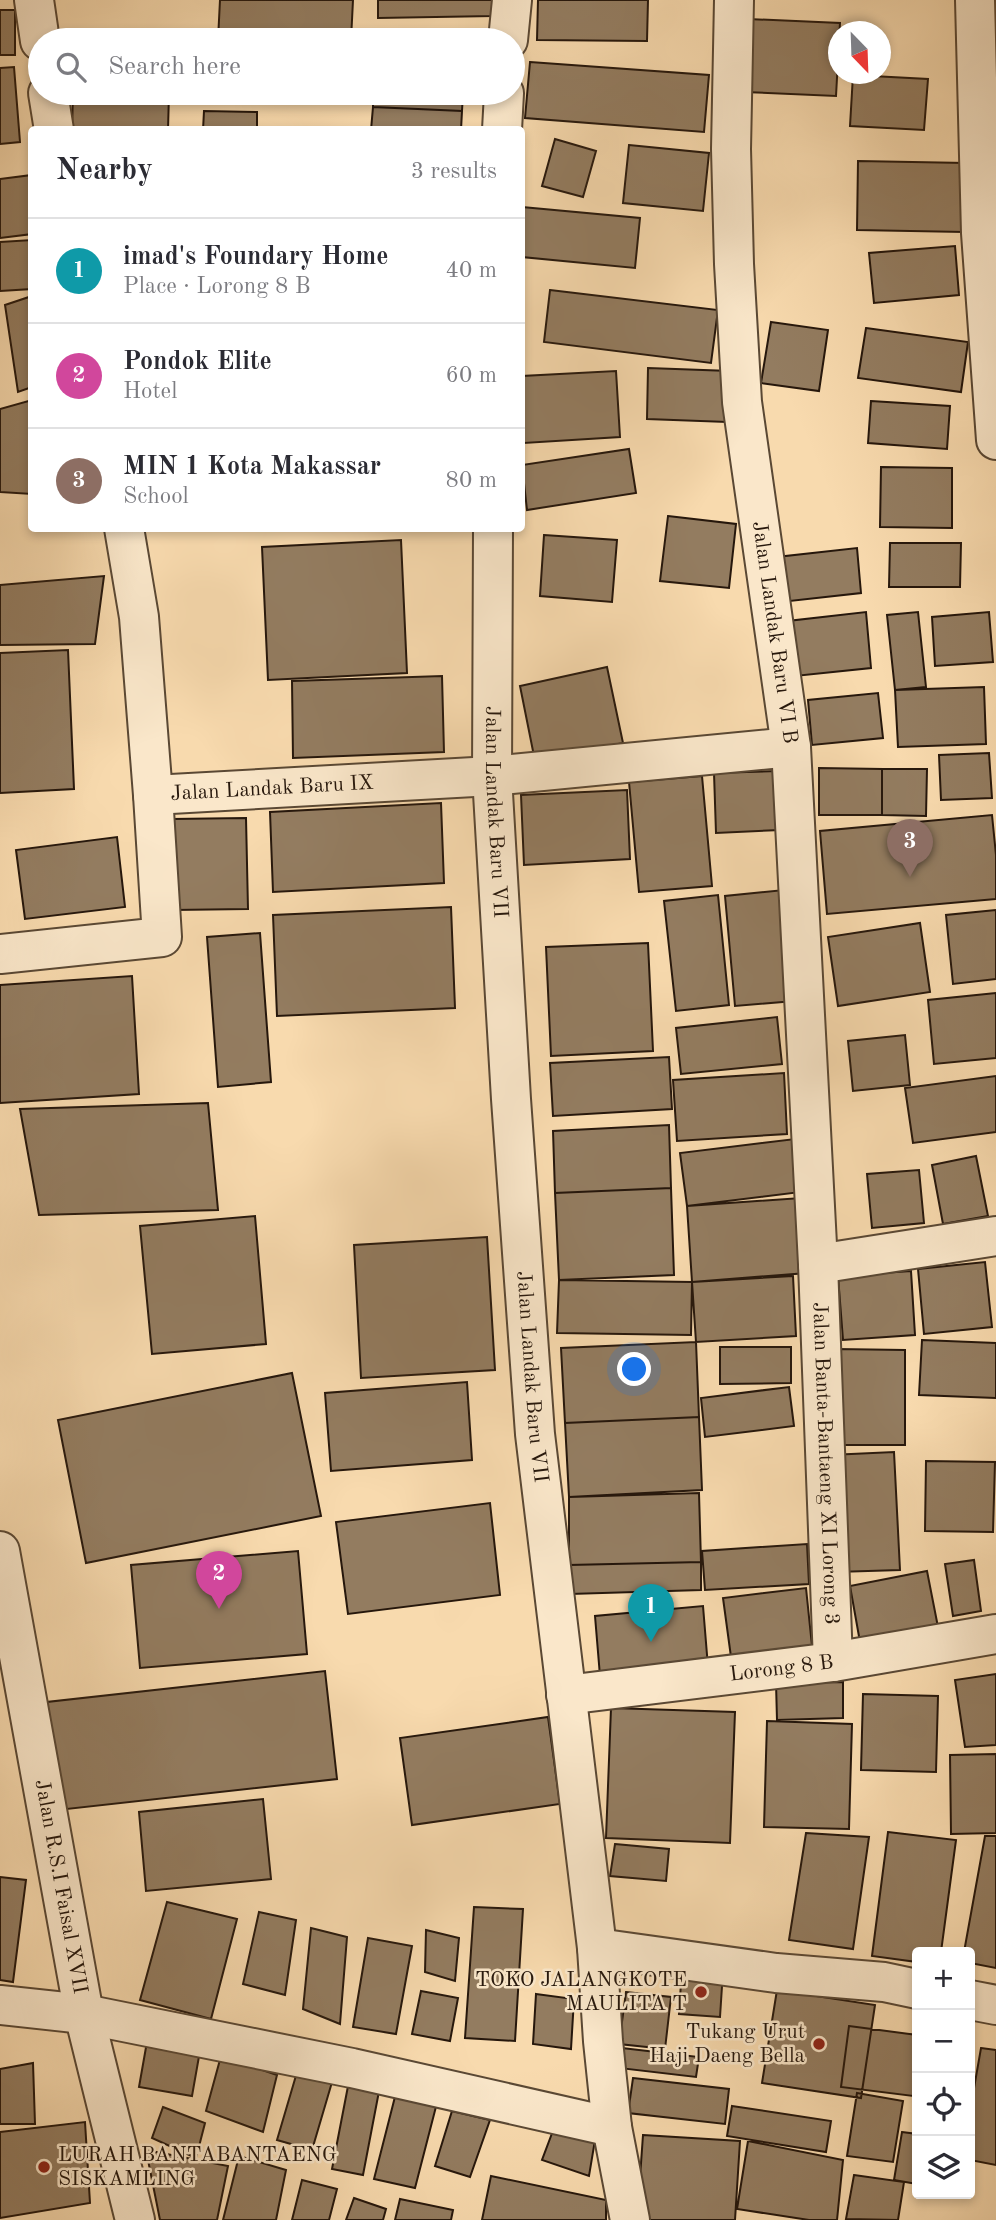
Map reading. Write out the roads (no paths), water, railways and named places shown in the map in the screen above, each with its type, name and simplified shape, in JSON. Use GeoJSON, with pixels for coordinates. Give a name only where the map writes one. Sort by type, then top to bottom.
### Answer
{"type":"FeatureCollection","features":[{"type":"Feature","properties":{"kind":"street"},"geometry":{"type":"LineString","coordinates":[[34,0],[38,28]]}},
{"type":"Feature","properties":{"kind":"street"},"geometry":{"type":"LineString","coordinates":[[509,28],[512,0]]}},
{"type":"Feature","properties":{"kind":"street","name":"Jalan Landak Baru VI B"},"geometry":{"type":"LineString","coordinates":[[734,0],[731,149],[742,402],[791,747],[818,1264]]}},
{"type":"Feature","properties":{"kind":"street"},"geometry":{"type":"LineString","coordinates":[[975,0],[981,233],[996,439]]}},
{"type":"Feature","properties":{"kind":"street"},"geometry":{"type":"LineString","coordinates":[[50,105],[53,126]]}},
{"type":"Feature","properties":{"kind":"street"},"geometry":{"type":"LineString","coordinates":[[502,126],[503,105]]}},
{"type":"Feature","properties":{"kind":"street","name":"Jalan Landak Baru IX"},"geometry":{"type":"LineString","coordinates":[[125,532],[139,617],[153,795],[492,776],[791,747]]}},
{"type":"Feature","properties":{"kind":"street","name":"Jalan Landak Baru VII"},"geometry":{"type":"LineString","coordinates":[[492,532],[492,776],[510,1099],[535,1434],[597,1948],[612,2127],[630,2220]]}},
{"type":"Feature","properties":{"kind":"street"},"geometry":{"type":"LineString","coordinates":[[0,954],[162,937],[153,795]]}},
{"type":"Feature","properties":{"kind":"street"},"geometry":{"type":"LineString","coordinates":[[818,1264],[996,1236]]}},
{"type":"Feature","properties":{"kind":"street","name":"Jalan Banta-Bantaeng XI Lorong 3"},"geometry":{"type":"LineString","coordinates":[[818,1264],[833,1662]]}},
{"type":"Feature","properties":{"kind":"street","name":"Jalan R.S.I Faisal XVII"},"geometry":{"type":"LineString","coordinates":[[1,1560],[85,2014],[135,2220]]}},
{"type":"Feature","properties":{"kind":"street","name":"Lorong 8 B"},"geometry":{"type":"LineString","coordinates":[[566,1695],[833,1662],[996,1634]]}},
{"type":"Feature","properties":{"kind":"street"},"geometry":{"type":"LineString","coordinates":[[597,1948],[776,1973],[884,1982],[912,1988]]}},
{"type":"Feature","properties":{"kind":"street"},"geometry":{"type":"LineString","coordinates":[[975,2001],[996,2005]]}},
{"type":"Feature","properties":{"kind":"street"},"geometry":{"type":"LineString","coordinates":[[0,2005],[85,2014],[352,2068],[612,2127]]}},
{"type":"Feature","properties":{"kind":"place","name":"MIN 1 Kota Makassar"},"geometry":{"type":"Point","coordinates":[910,877]}},
{"type":"Feature","properties":{"kind":"place","name":"Pondok Elite"},"geometry":{"type":"Point","coordinates":[219,1609]}},
{"type":"Feature","properties":{"kind":"place","name":"imad's Foundary Home"},"geometry":{"type":"Point","coordinates":[651,1642]}},
{"type":"Feature","properties":{"kind":"place","name":"TOKO JALANGKOTE MAULITA T"},"geometry":{"type":"Point","coordinates":[701,1992]}},
{"type":"Feature","properties":{"kind":"place","name":"Tukang Urut Haji Daeng Bella"},"geometry":{"type":"Point","coordinates":[819,2044]}},
{"type":"Feature","properties":{"kind":"place","name":"LURAH BANTABANTAENG SISKAMLING"},"geometry":{"type":"Point","coordinates":[44,2167]}}]}
